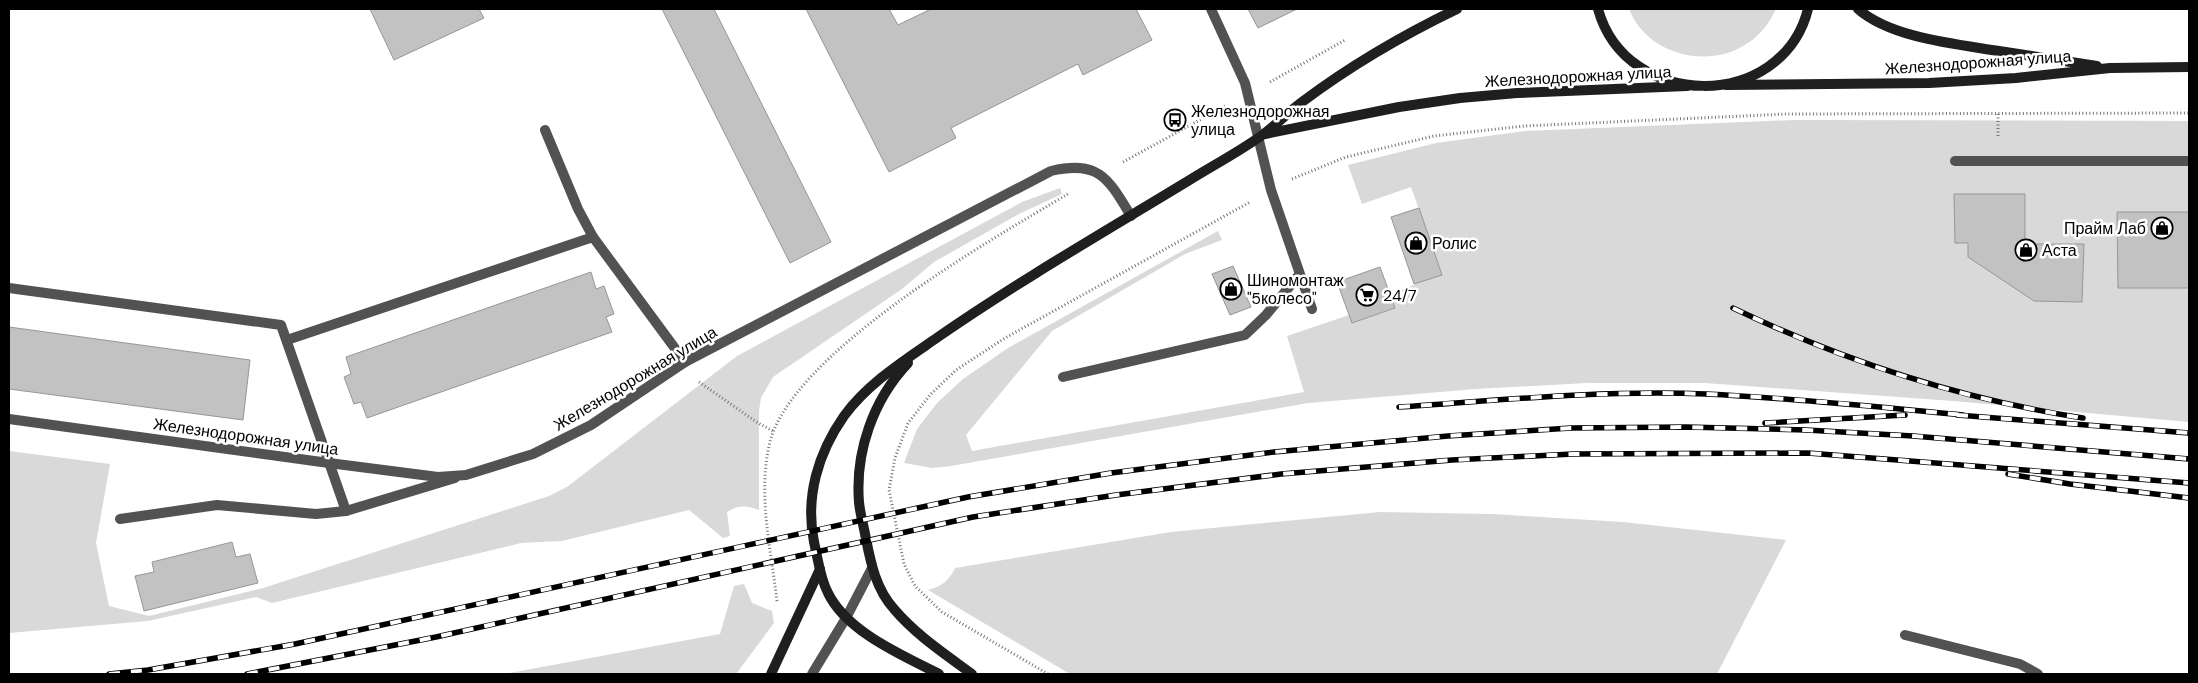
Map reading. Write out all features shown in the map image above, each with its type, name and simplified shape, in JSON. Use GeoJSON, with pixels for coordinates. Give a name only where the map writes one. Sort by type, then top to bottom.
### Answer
{"type":"FeatureCollection","features":[{"type":"Feature","properties":{"kind":"main road","name":"Железнодорожная улица"},"geometry":{"type":"LineString","coordinates":[[939,674],[895,652],[846,618],[828,594],[820,569],[811,527],[814,480],[830,438],[845,414],[864,393],[990,300],[1261,136],[1300,104],[1344,73],[1434,19],[1456,9]]}},
{"type":"Feature","properties":{"kind":"main road"},"geometry":{"type":"LineString","coordinates":[[1598,9],[1613,40],[1633,62],[1658,78],[1687,86]]}},
{"type":"Feature","properties":{"kind":"main road"},"geometry":{"type":"LineString","coordinates":[[1726,85],[1749,77],[1770,65],[1792,42],[1808,9]]}},
{"type":"Feature","properties":{"kind":"main road","name":"Железнодорожная улица"},"geometry":{"type":"LineString","coordinates":[[1858,9],[1871,18],[1907,33],[1941,42],[2110,68]]}},
{"type":"Feature","properties":{"kind":"main road","name":"Железнодорожная улица"},"geometry":{"type":"LineString","coordinates":[[1261,136],[1399,107],[1460,98],[1517,93],[1726,85],[1929,83],[2016,78],[2110,68],[2189,67]]}},
{"type":"Feature","properties":{"kind":"main road","name":"Железнодорожная улица"},"geometry":{"type":"LineString","coordinates":[[927,345],[888,388],[867,431],[860,455],[859,504],[872,568],[880,588],[892,608],[914,630],[972,674]]}},
{"type":"Feature","properties":{"kind":"main road"},"geometry":{"type":"LineString","coordinates":[[771,674],[820,569]]}},
{"type":"Feature","properties":{"kind":"street"},"geometry":{"type":"LineString","coordinates":[[1212,9],[1245,83],[1261,136],[1271,190],[1312,309]]}},
{"type":"Feature","properties":{"kind":"street"},"geometry":{"type":"LineString","coordinates":[[545,130],[578,210],[593,237],[685,362]]}},
{"type":"Feature","properties":{"kind":"street"},"geometry":{"type":"LineString","coordinates":[[1954,161],[2189,161]]}},
{"type":"Feature","properties":{"kind":"street","name":"Железнодорожная улица"},"geometry":{"type":"LineString","coordinates":[[9,419],[329,463],[438,476],[466,474],[533,454],[592,425],[685,362],[1051,170],[1070,166],[1085,168],[1101,174],[1113,186],[1131,216]]}},
{"type":"Feature","properties":{"kind":"street"},"geometry":{"type":"LineString","coordinates":[[287,340],[593,237]]}},
{"type":"Feature","properties":{"kind":"street"},"geometry":{"type":"LineString","coordinates":[[1063,377],[1244,335],[1266,315],[1299,275]]}},
{"type":"Feature","properties":{"kind":"street"},"geometry":{"type":"LineString","coordinates":[[9,288],[281,325],[346,511]]}},
{"type":"Feature","properties":{"kind":"street"},"geometry":{"type":"LineString","coordinates":[[120,518],[218,505],[316,514],[346,511],[466,474]]}},
{"type":"Feature","properties":{"kind":"street"},"geometry":{"type":"LineString","coordinates":[[812,674],[846,618],[872,568]]}},
{"type":"Feature","properties":{"kind":"street"},"geometry":{"type":"LineString","coordinates":[[1905,635],[2020,664],[2038,674]]}},
{"type":"Feature","properties":{"kind":"path"},"geometry":{"type":"LineString","coordinates":[[1048,674],[942,612],[915,586],[904,564],[889,490],[895,458],[908,423],[930,395],[956,370],[1005,338],[1295,178],[1346,157],[1434,136],[1524,126],[1786,114],[2189,113]]}},
{"type":"Feature","properties":{"kind":"path"},"geometry":{"type":"LineString","coordinates":[[700,384],[758,424],[774,431]]}},
{"type":"Feature","properties":{"kind":"shaded area"},"geometry":{"type":"Polygon","coordinates":[[[1629,9],[1776,9],[1763,30],[1743,46],[1728,53],[1694,56],[1678,53],[1662,46],[1649,37],[1637,24],[1629,9]]]}},
{"type":"Feature","properties":{"kind":"shaded area"},"geometry":{"type":"Polygon","coordinates":[[[1794,120],[2189,121],[2189,422],[1953,401],[1705,383],[1587,383],[1476,389],[1308,403],[951,466],[932,468],[904,463],[917,429],[938,402],[963,379],[1008,348],[1218,231],[1222,240],[1185,254],[1052,331],[966,435],[972,451],[1304,392],[1287,336],[1349,315],[1352,323],[1394,309],[1390,294],[1442,274],[1411,187],[1362,204],[1348,165],[1436,143],[1525,131],[1794,120]]]}},
{"type":"Feature","properties":{"kind":"shaded area"},"geometry":{"type":"Polygon","coordinates":[[[1060,188],[1062,194],[1019,214],[934,262],[902,289],[773,377],[761,398],[759,411],[759,510],[742,506],[727,512],[730,536],[723,538],[689,510],[562,541],[521,543],[272,603],[256,597],[148,621],[9,633],[9,451],[110,464],[96,543],[109,606],[149,616],[263,588],[549,496],[567,487],[737,356],[1022,202],[1060,188]]]}},
{"type":"Feature","properties":{"kind":"shaded area"},"geometry":{"type":"Polygon","coordinates":[[[1380,512],[1491,514],[1623,522],[1786,540],[1717,674],[1070,674],[928,590],[945,582],[955,568],[1171,532],[1380,512]]]}},
{"type":"Feature","properties":{"kind":"shaded area"},"geometry":{"type":"Polygon","coordinates":[[[744,584],[752,603],[772,611],[774,623],[736,674],[504,674],[720,634],[734,586],[744,584]]]}},
{"type":"Feature","properties":{"kind":"building"},"geometry":{"type":"Polygon","coordinates":[[[370,9],[479,9],[484,18],[394,60],[370,9]]]}},
{"type":"Feature","properties":{"kind":"building"},"geometry":{"type":"Polygon","coordinates":[[[662,9],[714,9],[831,242],[790,263],[662,9]]]}},
{"type":"Feature","properties":{"kind":"building"},"geometry":{"type":"Polygon","coordinates":[[[806,9],[889,9],[898,25],[931,9],[1136,9],[1152,40],[1083,75],[1078,64],[951,128],[956,138],[889,172],[806,9]]]}},
{"type":"Feature","properties":{"kind":"building"},"geometry":{"type":"Polygon","coordinates":[[[1248,9],[1297,9],[1258,28],[1248,9]]]}},
{"type":"Feature","properties":{"kind":"building","name":"Аста"},"geometry":{"type":"Polygon","coordinates":[[[1954,194],[2025,194],[2025,244],[2084,244],[2082,302],[2034,301],[1968,257],[1968,243],[1955,243],[1954,194]]]}},
{"type":"Feature","properties":{"kind":"building"},"geometry":{"type":"Polygon","coordinates":[[[1419,208],[1442,275],[1414,284],[1391,217],[1419,208]]]}},
{"type":"Feature","properties":{"kind":"building"},"geometry":{"type":"Polygon","coordinates":[[[2117,212],[2189,212],[2189,288],[2118,288],[2117,212]]]}},
{"type":"Feature","properties":{"kind":"building"},"geometry":{"type":"Polygon","coordinates":[[[1233,266],[1251,307],[1230,315],[1212,274],[1233,266]]]}},
{"type":"Feature","properties":{"kind":"building"},"geometry":{"type":"Polygon","coordinates":[[[1380,267],[1395,308],[1352,323],[1337,282],[1380,267]]]}},
{"type":"Feature","properties":{"kind":"building"},"geometry":{"type":"Polygon","coordinates":[[[591,272],[596,289],[604,286],[614,314],[606,317],[612,332],[367,418],[361,402],[354,404],[344,377],[351,374],[346,357],[591,272]]]}},
{"type":"Feature","properties":{"kind":"building"},"geometry":{"type":"Polygon","coordinates":[[[9,327],[250,360],[243,420],[9,389],[9,327]]]}},
{"type":"Feature","properties":{"kind":"building"},"geometry":{"type":"Polygon","coordinates":[[[232,542],[236,557],[250,554],[258,583],[144,611],[135,576],[154,572],[152,562],[232,542]]]}},
{"type":"Feature","properties":{"kind":"railway"},"geometry":{"type":"LineString","coordinates":[[1733,308],[1818,345],[1904,376],[1992,400],[2083,418]]}},
{"type":"Feature","properties":{"kind":"railway"},"geometry":{"type":"LineString","coordinates":[[1399,407],[1552,396],[1668,393],[1770,398],[1963,415]]}},
{"type":"Feature","properties":{"kind":"railway"},"geometry":{"type":"LineString","coordinates":[[1765,423],[1905,415]]}},
{"type":"Feature","properties":{"kind":"railway"},"geometry":{"type":"LineString","coordinates":[[1957,415],[2189,433]]}},
{"type":"Feature","properties":{"kind":"railway"},"geometry":{"type":"LineString","coordinates":[[109,674],[148,670],[295,644],[968,497],[1111,473],[1274,452],[1448,436],[1571,428],[1686,427],[1806,430],[1913,436],[2189,459]]}},
{"type":"Feature","properties":{"kind":"railway"},"geometry":{"type":"LineString","coordinates":[[247,674],[436,637],[973,517],[1116,495],[1281,474],[1452,460],[1573,454],[1808,453],[2189,483]]}},
{"type":"Feature","properties":{"kind":"railway"},"geometry":{"type":"LineString","coordinates":[[2008,474],[2070,484],[2189,498]]}},
{"type":"Feature","properties":{"kind":"place","name":"Железнодорожная улица"},"geometry":{"type":"Point","coordinates":[1175,120]}},
{"type":"Feature","properties":{"kind":"place","name":"Прайм Лаб"},"geometry":{"type":"Point","coordinates":[2162,228]}},
{"type":"Feature","properties":{"kind":"place","name":"Ролис"},"geometry":{"type":"Point","coordinates":[1416,243]}},
{"type":"Feature","properties":{"kind":"place","name":"Аста"},"geometry":{"type":"Point","coordinates":[2026,250]}},
{"type":"Feature","properties":{"kind":"place","name":"Шиномонтаж \"5колесо\""},"geometry":{"type":"Point","coordinates":[1231,289]}},
{"type":"Feature","properties":{"kind":"place","name":"24/7"},"geometry":{"type":"Point","coordinates":[1367,295]}}]}
